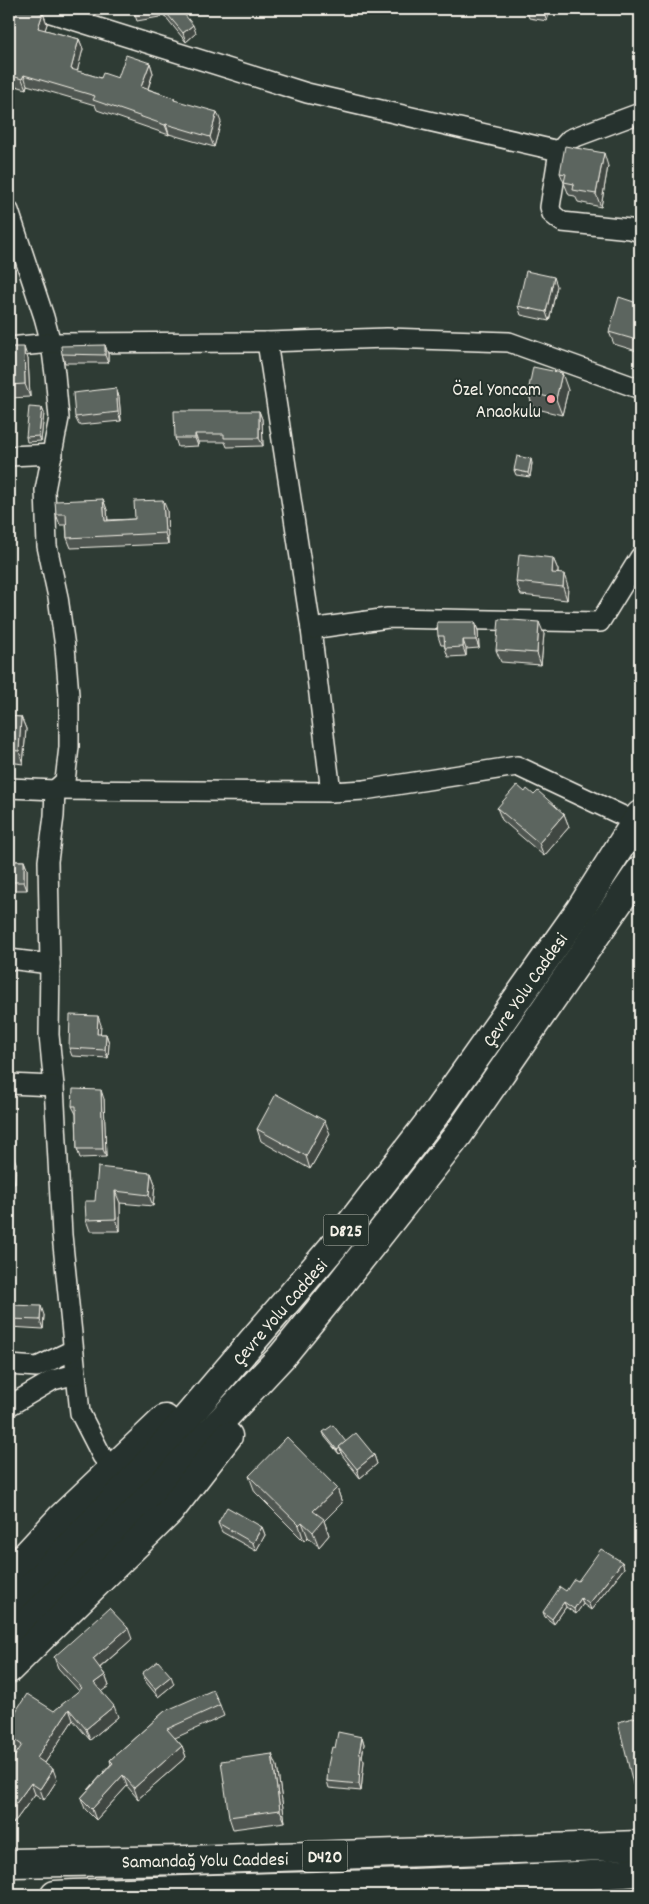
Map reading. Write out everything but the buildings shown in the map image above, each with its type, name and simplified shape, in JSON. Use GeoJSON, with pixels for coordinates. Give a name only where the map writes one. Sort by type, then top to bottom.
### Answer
{"type":"FeatureCollection","features":[{"type":"Feature","properties":{"kind":"highway","name":"Çevre Yolu Caddesi"},"geometry":{"type":"LineString","coordinates":[[9,1611],[144,1468],[332,1248],[437,1112],[580,910],[638,818]]}},
{"type":"Feature","properties":{"kind":"highway","name":"Çevre Yolu Caddesi"},"geometry":{"type":"LineString","coordinates":[[9,1642],[111,1538],[282,1356],[458,1135],[640,871]]}},
{"type":"Feature","properties":{"kind":"highway"},"geometry":{"type":"LineString","coordinates":[[9,1574],[61,1518],[114,1470],[223,1362],[259,1334]]}},
{"type":"Feature","properties":{"kind":"highway"},"geometry":{"type":"LineString","coordinates":[[9,1669],[170,1511],[254,1402],[282,1356]]}},
{"type":"Feature","properties":{"kind":"highway","name":"Samandağ Yolu Caddesi"},"geometry":{"type":"LineString","coordinates":[[9,1863],[206,1860],[640,1845]]}},
{"type":"Feature","properties":{"kind":"highway","name":"Samandağ Yolu Caddesi"},"geometry":{"type":"LineString","coordinates":[[55,1895],[510,1888],[640,1872]]}},
{"type":"Feature","properties":{"kind":"street"},"geometry":{"type":"LineString","coordinates":[[38,9],[307,93],[558,151]]}},
{"type":"Feature","properties":{"kind":"street"},"geometry":{"type":"LineString","coordinates":[[640,113],[570,139],[558,151],[550,207],[552,214],[562,222],[630,229],[640,232]]}},
{"type":"Feature","properties":{"kind":"street"},"geometry":{"type":"LineString","coordinates":[[9,211],[51,343],[59,418],[45,490],[47,546],[58,597],[65,647],[69,695],[69,747],[65,781],[55,790],[54,816],[48,861],[49,1035],[54,1086],[62,1235],[80,1412],[102,1456],[114,1470]]}},
{"type":"Feature","properties":{"kind":"street"},"geometry":{"type":"LineString","coordinates":[[9,347],[51,343],[267,342],[387,338],[509,342],[640,389]]}},
{"type":"Feature","properties":{"kind":"street"},"geometry":{"type":"LineString","coordinates":[[267,342],[311,629],[331,792]]}},
{"type":"Feature","properties":{"kind":"street"},"geometry":{"type":"LineString","coordinates":[[9,456],[53,454]]}},
{"type":"Feature","properties":{"kind":"street"},"geometry":{"type":"LineString","coordinates":[[311,629],[388,618],[600,622],[640,557]]}},
{"type":"Feature","properties":{"kind":"street"},"geometry":{"type":"LineString","coordinates":[[9,788],[331,792],[364,790],[517,766],[638,818]]}},
{"type":"Feature","properties":{"kind":"street"},"geometry":{"type":"LineString","coordinates":[[9,959],[50,964]]}},
{"type":"Feature","properties":{"kind":"street"},"geometry":{"type":"LineString","coordinates":[[9,1084],[54,1086]]}},
{"type":"Feature","properties":{"kind":"street"},"geometry":{"type":"LineString","coordinates":[[9,1365],[37,1367],[73,1350]]}},
{"type":"Feature","properties":{"kind":"street"},"geometry":{"type":"LineString","coordinates":[[9,1406],[53,1380],[76,1374]]}},
{"type":"Feature","properties":{"kind":"place","name":"Özel Yoncam Anaokulu"},"geometry":{"type":"Point","coordinates":[551,399]}}]}
